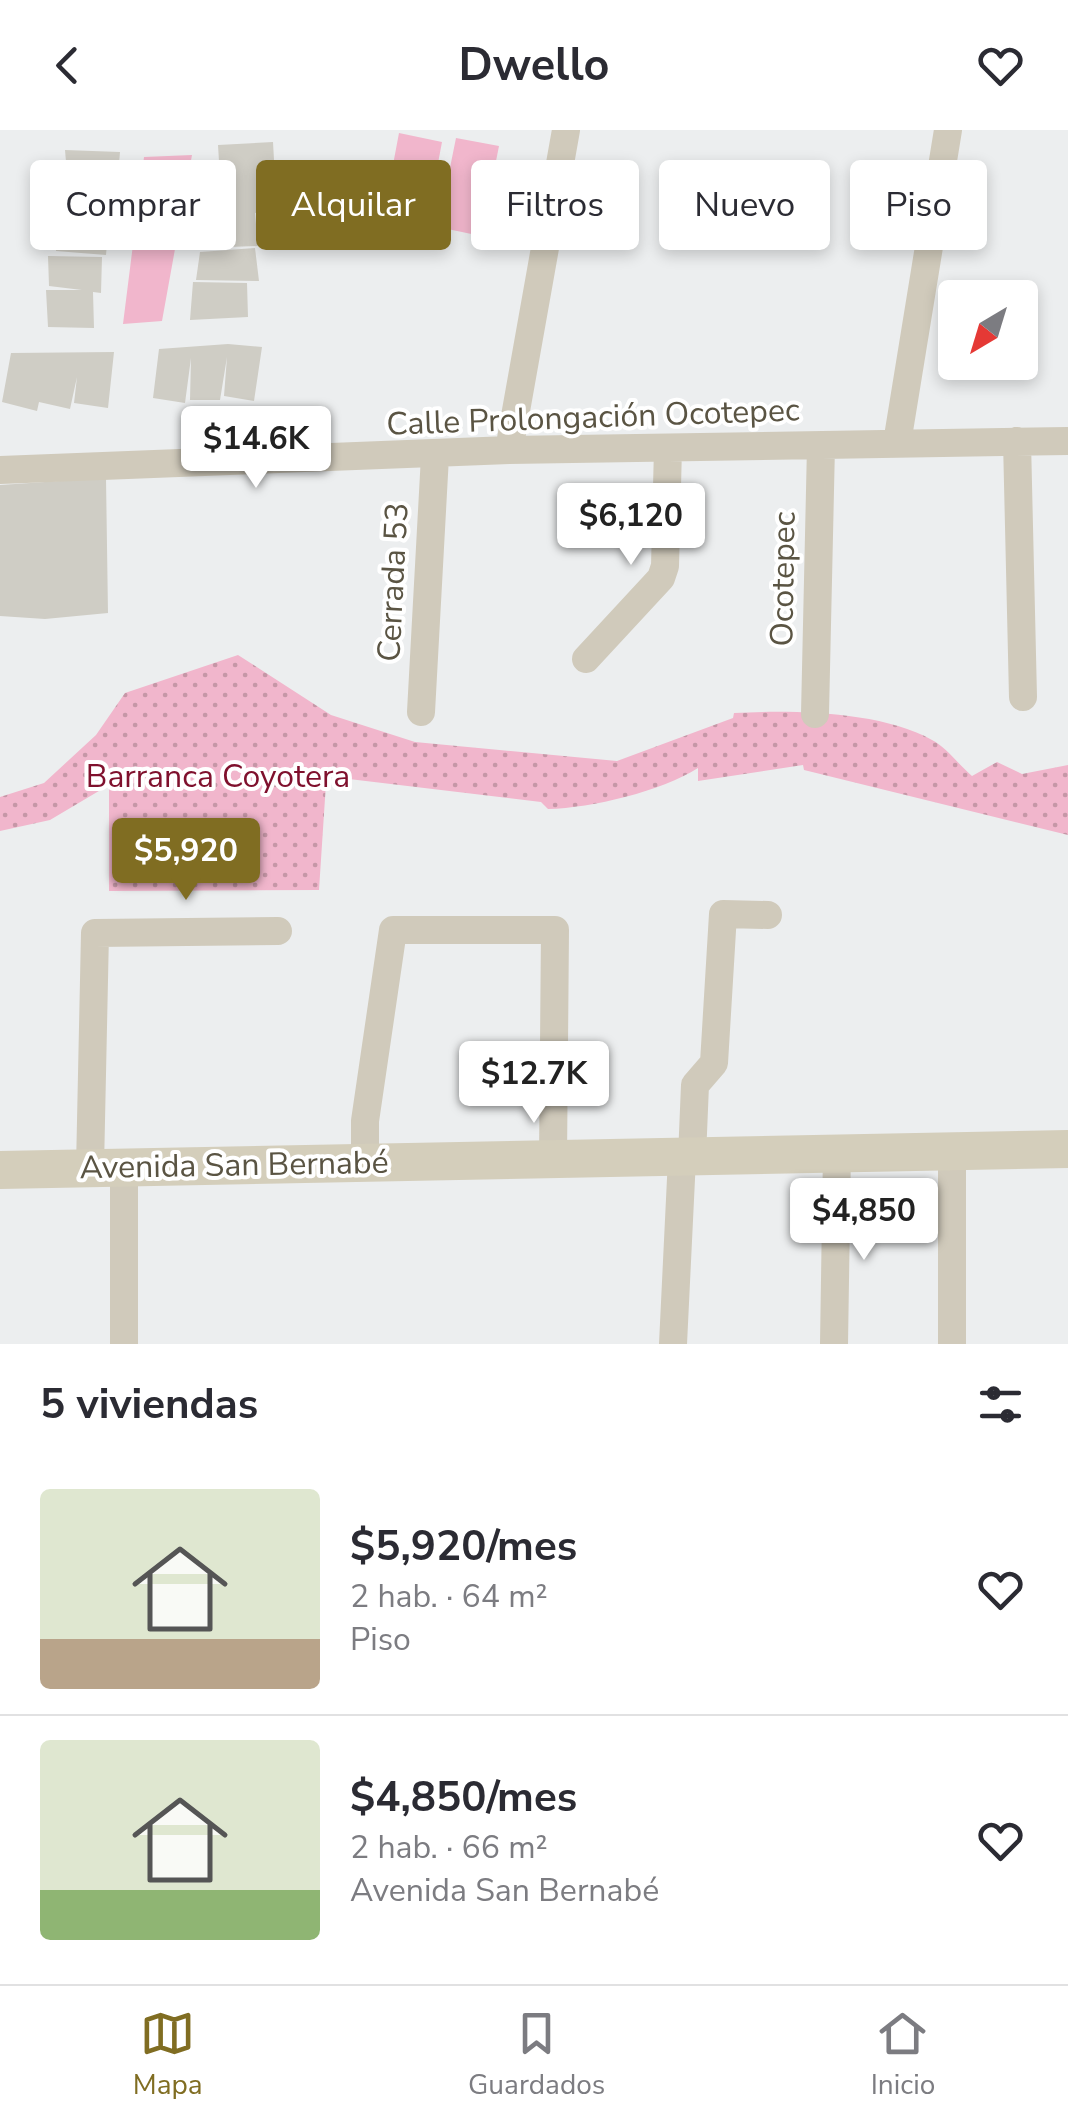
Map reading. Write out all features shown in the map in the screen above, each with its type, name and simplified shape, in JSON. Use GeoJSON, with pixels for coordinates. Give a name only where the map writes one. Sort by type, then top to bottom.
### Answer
{"type":"FeatureCollection","features":[{"type":"Feature","properties":{"kind":"main road","name":"Avenida San Bernabé"},"geometry":{"type":"LineString","coordinates":[[0,1170],[1068,1149]]}},
{"type":"Feature","properties":{"kind":"street"},"geometry":{"type":"LineString","coordinates":[[509,450],[566,130]]}},
{"type":"Feature","properties":{"kind":"street"},"geometry":{"type":"LineString","coordinates":[[897,443],[948,130]]}},
{"type":"Feature","properties":{"kind":"street"},"geometry":{"type":"LineString","coordinates":[[1017,441],[1023,696]]}},
{"type":"Feature","properties":{"kind":"street","name":"Calle Prolongación Ocotepec"},"geometry":{"type":"LineString","coordinates":[[0,470],[434,456],[509,450],[1068,441]]}},
{"type":"Feature","properties":{"kind":"street","name":"Ocotepec"},"geometry":{"type":"LineString","coordinates":[[816,714],[822,446]]}},
{"type":"Feature","properties":{"kind":"street"},"geometry":{"type":"LineString","coordinates":[[586,659],[661,578],[666,566],[668,448]]}},
{"type":"Feature","properties":{"kind":"street","name":"Cerrada 53"},"geometry":{"type":"LineString","coordinates":[[421,712],[434,456]]}},
{"type":"Feature","properties":{"kind":"street"},"geometry":{"type":"LineString","coordinates":[[673,1344],[696,1085],[714,1063],[723,914],[768,915]]}},
{"type":"Feature","properties":{"kind":"street"},"geometry":{"type":"LineString","coordinates":[[365,1162],[366,1122],[393,930],[555,930],[554,1159]]}},
{"type":"Feature","properties":{"kind":"street"},"geometry":{"type":"LineString","coordinates":[[124,1344],[107,1168],[94,934],[278,931]]}},
{"type":"Feature","properties":{"kind":"street"},"geometry":{"type":"LineString","coordinates":[[952,1150],[952,1344]]}},
{"type":"Feature","properties":{"kind":"street"},"geometry":{"type":"LineString","coordinates":[[834,1344],[837,1152]]}},
{"type":"Feature","properties":{"kind":"green space"},"geometry":{"type":"Polygon","coordinates":[[[399,133],[442,142],[439,160],[394,160],[399,133]]]}},
{"type":"Feature","properties":{"kind":"green space"},"geometry":{"type":"Polygon","coordinates":[[[456,138],[499,146],[496,160],[471,160],[471,234],[451,230],[451,163],[456,138]]]}},
{"type":"Feature","properties":{"kind":"green space"},"geometry":{"type":"Polygon","coordinates":[[[192,155],[191,160],[144,160],[192,155]]]}},
{"type":"Feature","properties":{"kind":"green space"},"geometry":{"type":"Polygon","coordinates":[[[132,250],[175,250],[162,321],[123,324],[132,250]]]}},
{"type":"Feature","properties":{"kind":"green space","name":"Barranca Coyotera"},"geometry":{"type":"Polygon","coordinates":[[[238,655],[331,715],[415,742],[617,761],[733,718],[734,713],[835,714],[887,723],[937,743],[972,776],[997,762],[1022,774],[1068,765],[1068,835],[804,770],[803,765],[698,781],[698,768],[626,797],[548,809],[541,802],[349,779],[327,768],[319,890],[109,891],[109,785],[50,820],[0,831],[0,797],[44,783],[96,735],[125,693],[238,655]]]}},
{"type":"Feature","properties":{"kind":"building"},"geometry":{"type":"Polygon","coordinates":[[[273,142],[274,160],[256,160],[256,246],[236,247],[236,160],[219,160],[218,145],[273,142]]]}},
{"type":"Feature","properties":{"kind":"building"},"geometry":{"type":"Polygon","coordinates":[[[65,150],[120,152],[119,160],[66,160],[65,150]]]}},
{"type":"Feature","properties":{"kind":"building"},"geometry":{"type":"Polygon","coordinates":[[[255,248],[259,281],[196,280],[200,252],[255,248]]]}},
{"type":"Feature","properties":{"kind":"building"},"geometry":{"type":"Polygon","coordinates":[[[56,250],[106,250],[106,255],[56,250]]]}},
{"type":"Feature","properties":{"kind":"building"},"geometry":{"type":"Polygon","coordinates":[[[48,256],[102,257],[101,293],[93,292],[94,328],[48,327],[46,290],[82,290],[49,286],[48,256]]]}},
{"type":"Feature","properties":{"kind":"building"},"geometry":{"type":"Polygon","coordinates":[[[193,282],[247,283],[248,317],[190,320],[193,282]]]}},
{"type":"Feature","properties":{"kind":"building"},"geometry":{"type":"Polygon","coordinates":[[[228,344],[262,347],[254,401],[224,396],[227,357],[220,400],[190,400],[191,358],[185,403],[153,398],[159,349],[228,344]]]}},
{"type":"Feature","properties":{"kind":"building"},"geometry":{"type":"Polygon","coordinates":[[[114,352],[108,408],[74,403],[77,377],[70,409],[39,402],[37,411],[2,402],[11,353],[114,352]]]}},
{"type":"Feature","properties":{"kind":"building"},"geometry":{"type":"Polygon","coordinates":[[[106,478],[108,613],[45,619],[0,616],[0,485],[106,478]]]}}]}
